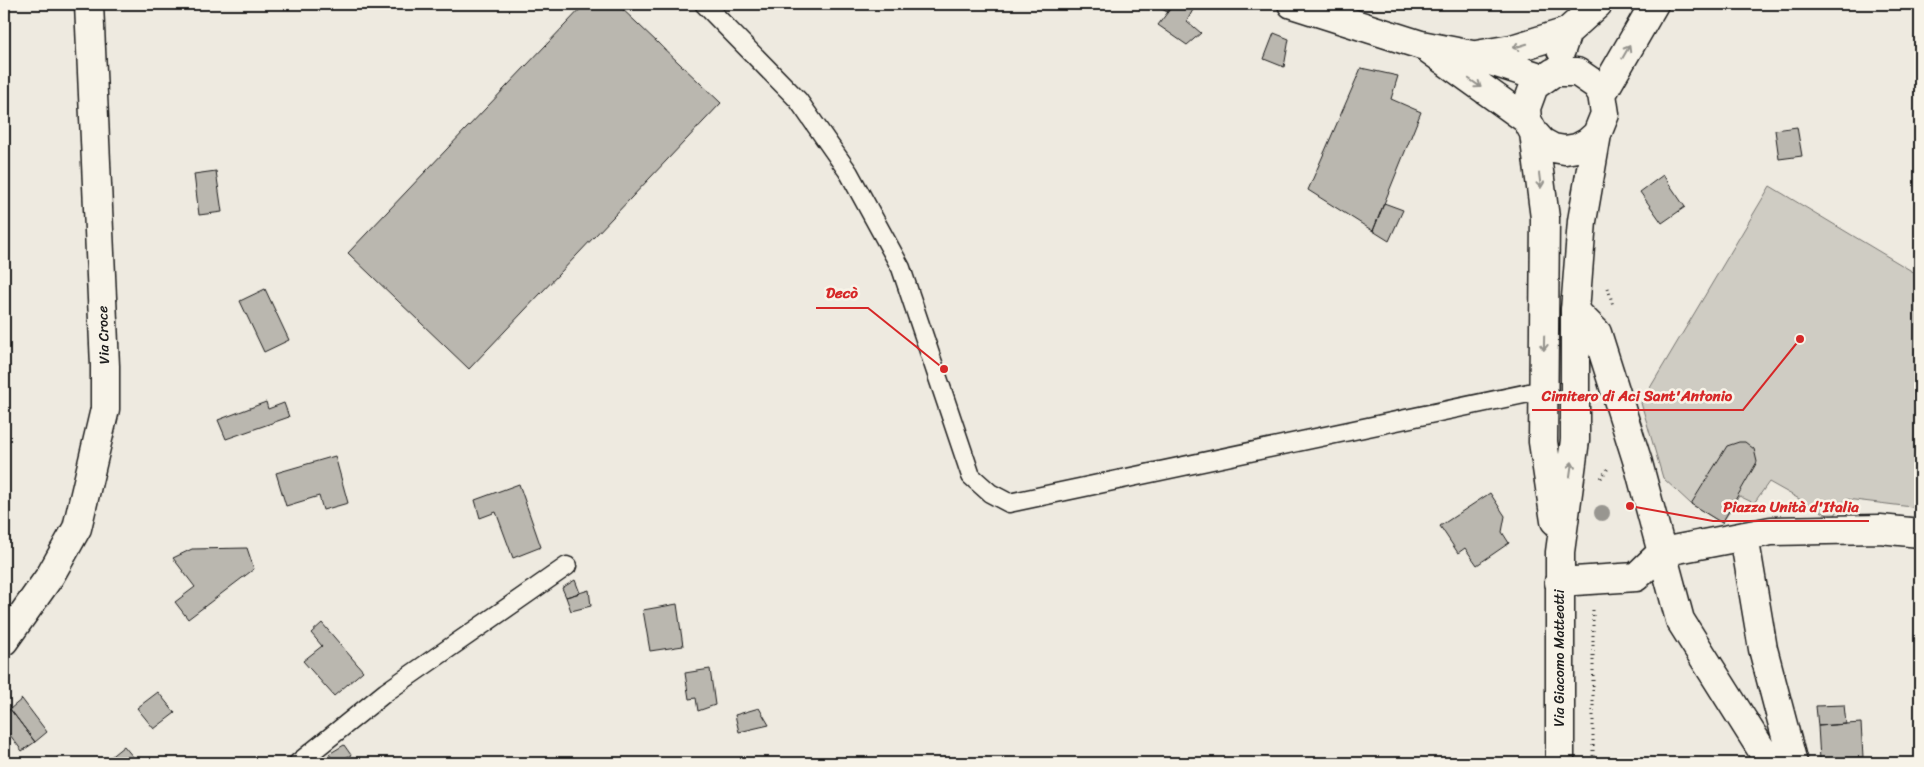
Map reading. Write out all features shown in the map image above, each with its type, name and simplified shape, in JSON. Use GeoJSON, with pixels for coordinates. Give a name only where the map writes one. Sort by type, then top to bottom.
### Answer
{"type":"FeatureCollection","features":[{"type":"Feature","properties":{"kind":"main road","name":"Via Croce"},"geometry":{"type":"LineString","coordinates":[[4,641],[50,576],[77,528],[104,409],[105,366],[89,4]]}},
{"type":"Feature","properties":{"kind":"main road"},"geometry":{"type":"LineString","coordinates":[[1292,4],[1421,45],[1472,55],[1548,75],[1577,72],[1587,77],[1602,94],[1605,114],[1597,134],[1582,221],[1575,310],[1575,440],[1560,552]]}},
{"type":"Feature","properties":{"kind":"main road"},"geometry":{"type":"LineString","coordinates":[[1560,552],[1543,442],[1545,218],[1526,108],[1534,86],[1548,75],[1567,32],[1598,4]]}},
{"type":"Feature","properties":{"kind":"main road"},"geometry":{"type":"LineString","coordinates":[[1602,94],[1654,4]]}},
{"type":"Feature","properties":{"kind":"main road"},"geometry":{"type":"LineString","coordinates":[[1472,55],[1512,49],[1567,32]]}},
{"type":"Feature","properties":{"kind":"main road"},"geometry":{"type":"LineString","coordinates":[[1421,45],[1530,126],[1542,142],[1553,148],[1565,150],[1577,148],[1597,134]]}},
{"type":"Feature","properties":{"kind":"main road"},"geometry":{"type":"LineString","coordinates":[[1575,310],[1597,333],[1638,463],[1680,620],[1770,763]]}},
{"type":"Feature","properties":{"kind":"main road"},"geometry":{"type":"LineString","coordinates":[[1559,582],[1636,577],[1662,552],[1771,532],[1880,529],[1920,533]]}},
{"type":"Feature","properties":{"kind":"main road"},"geometry":{"type":"LineString","coordinates":[[1744,536],[1763,649],[1793,763]]}},
{"type":"Feature","properties":{"kind":"main road","name":"Via Giacomo Matteotti"},"geometry":{"type":"LineString","coordinates":[[1560,552],[1560,763]]}},
{"type":"Feature","properties":{"kind":"lane"},"geometry":{"type":"LineString","coordinates":[[704,4],[798,100],[849,173],[902,268],[971,476],[990,493],[1009,503],[1543,390]]}},
{"type":"Feature","properties":{"kind":"lane"},"geometry":{"type":"LineString","coordinates":[[298,763],[386,692],[567,566]]}},
{"type":"Feature","properties":{"kind":"shaded area"},"geometry":{"type":"Polygon","coordinates":[[[1770,186],[1920,276],[1920,508],[1846,499],[1833,518],[1769,482],[1754,503],[1739,496],[1722,523],[1691,504],[1663,478],[1641,403],[1770,186]]]}},
{"type":"Feature","properties":{"kind":"building"},"geometry":{"type":"Polygon","coordinates":[[[585,4],[617,4],[721,103],[469,369],[348,253],[585,4]]]}},
{"type":"Feature","properties":{"kind":"building"},"geometry":{"type":"Polygon","coordinates":[[[1154,4],[1174,4],[1167,12],[1154,4]]]}},
{"type":"Feature","properties":{"kind":"building"},"geometry":{"type":"Polygon","coordinates":[[[1174,4],[1196,4],[1187,21],[1201,33],[1187,45],[1158,25],[1174,4]]]}},
{"type":"Feature","properties":{"kind":"building"},"geometry":{"type":"Polygon","coordinates":[[[1274,33],[1289,39],[1284,67],[1264,59],[1274,33]]]}},
{"type":"Feature","properties":{"kind":"building"},"geometry":{"type":"Polygon","coordinates":[[[1361,68],[1398,76],[1391,99],[1421,112],[1373,231],[1308,190],[1361,68]]]}},
{"type":"Feature","properties":{"kind":"building"},"geometry":{"type":"Polygon","coordinates":[[[1797,127],[1802,156],[1779,159],[1775,130],[1797,127]]]}},
{"type":"Feature","properties":{"kind":"building"},"geometry":{"type":"Polygon","coordinates":[[[216,171],[222,212],[199,215],[194,174],[216,171]]]}},
{"type":"Feature","properties":{"kind":"building"},"geometry":{"type":"Polygon","coordinates":[[[1663,175],[1685,207],[1662,223],[1640,192],[1663,175]]]}},
{"type":"Feature","properties":{"kind":"building"},"geometry":{"type":"Polygon","coordinates":[[[1384,203],[1403,210],[1389,241],[1373,231],[1384,203]]]}},
{"type":"Feature","properties":{"kind":"building"},"geometry":{"type":"Polygon","coordinates":[[[265,289],[289,340],[264,352],[240,301],[265,289]]]}},
{"type":"Feature","properties":{"kind":"building"},"geometry":{"type":"Polygon","coordinates":[[[266,402],[268,409],[284,403],[289,417],[226,439],[218,420],[266,402]]]}},
{"type":"Feature","properties":{"kind":"building"},"geometry":{"type":"Polygon","coordinates":[[[1745,442],[1754,449],[1757,462],[1722,523],[1691,504],[1727,446],[1745,442]]]}},
{"type":"Feature","properties":{"kind":"building"},"geometry":{"type":"Polygon","coordinates":[[[335,456],[348,503],[323,510],[319,496],[286,506],[276,473],[335,456]]]}},
{"type":"Feature","properties":{"kind":"building"},"geometry":{"type":"Polygon","coordinates":[[[519,484],[541,547],[513,558],[496,512],[480,518],[475,500],[519,484]]]}},
{"type":"Feature","properties":{"kind":"building"},"geometry":{"type":"Polygon","coordinates":[[[1490,493],[1505,516],[1502,532],[1509,543],[1477,565],[1465,548],[1458,553],[1440,526],[1490,493]]]}},
{"type":"Feature","properties":{"kind":"building"},"geometry":{"type":"Polygon","coordinates":[[[247,548],[254,569],[188,619],[175,602],[195,587],[173,558],[192,549],[247,548]]]}},
{"type":"Feature","properties":{"kind":"building"},"geometry":{"type":"Polygon","coordinates":[[[575,580],[580,593],[566,597],[562,588],[575,580]]]}},
{"type":"Feature","properties":{"kind":"building"},"geometry":{"type":"Polygon","coordinates":[[[589,590],[591,606],[571,611],[566,597],[589,590]]]}},
{"type":"Feature","properties":{"kind":"building"},"geometry":{"type":"Polygon","coordinates":[[[677,604],[683,646],[650,651],[643,610],[677,604]]]}},
{"type":"Feature","properties":{"kind":"building"},"geometry":{"type":"Polygon","coordinates":[[[322,623],[363,671],[334,696],[303,661],[322,646],[311,633],[322,623]]]}},
{"type":"Feature","properties":{"kind":"building"},"geometry":{"type":"Polygon","coordinates":[[[710,669],[715,705],[698,711],[696,698],[689,699],[685,673],[710,669]]]}},
{"type":"Feature","properties":{"kind":"building"},"geometry":{"type":"Polygon","coordinates":[[[158,692],[175,713],[154,729],[137,708],[158,692]]]}},
{"type":"Feature","properties":{"kind":"building"},"geometry":{"type":"Polygon","coordinates":[[[22,699],[47,732],[35,742],[10,709],[22,699]]]}},
{"type":"Feature","properties":{"kind":"building"},"geometry":{"type":"Polygon","coordinates":[[[1844,705],[1846,724],[1818,726],[1816,706],[1844,705]]]}},
{"type":"Feature","properties":{"kind":"building"},"geometry":{"type":"Polygon","coordinates":[[[759,708],[769,725],[739,732],[735,715],[759,708]]]}},
{"type":"Feature","properties":{"kind":"building"},"geometry":{"type":"Polygon","coordinates":[[[10,709],[35,742],[22,751],[4,727],[4,720],[10,709]]]}},
{"type":"Feature","properties":{"kind":"building"},"geometry":{"type":"Polygon","coordinates":[[[1861,723],[1863,757],[1820,760],[1818,726],[1861,723]]]}},
{"type":"Feature","properties":{"kind":"building"},"geometry":{"type":"Polygon","coordinates":[[[344,745],[351,755],[335,763],[329,754],[344,745]]]}},
{"type":"Feature","properties":{"kind":"building"},"geometry":{"type":"Polygon","coordinates":[[[124,746],[138,763],[103,763],[124,746]]]}},
{"type":"Feature","properties":{"kind":"place","name":"Cimitero di Aci Sant'Antonio"},"geometry":{"type":"Point","coordinates":[1800,339]}},
{"type":"Feature","properties":{"kind":"place","name":"Decò"},"geometry":{"type":"Point","coordinates":[944,369]}},
{"type":"Feature","properties":{"kind":"place","name":"Piazza Unità d'Italia"},"geometry":{"type":"Point","coordinates":[1630,506]}}]}
